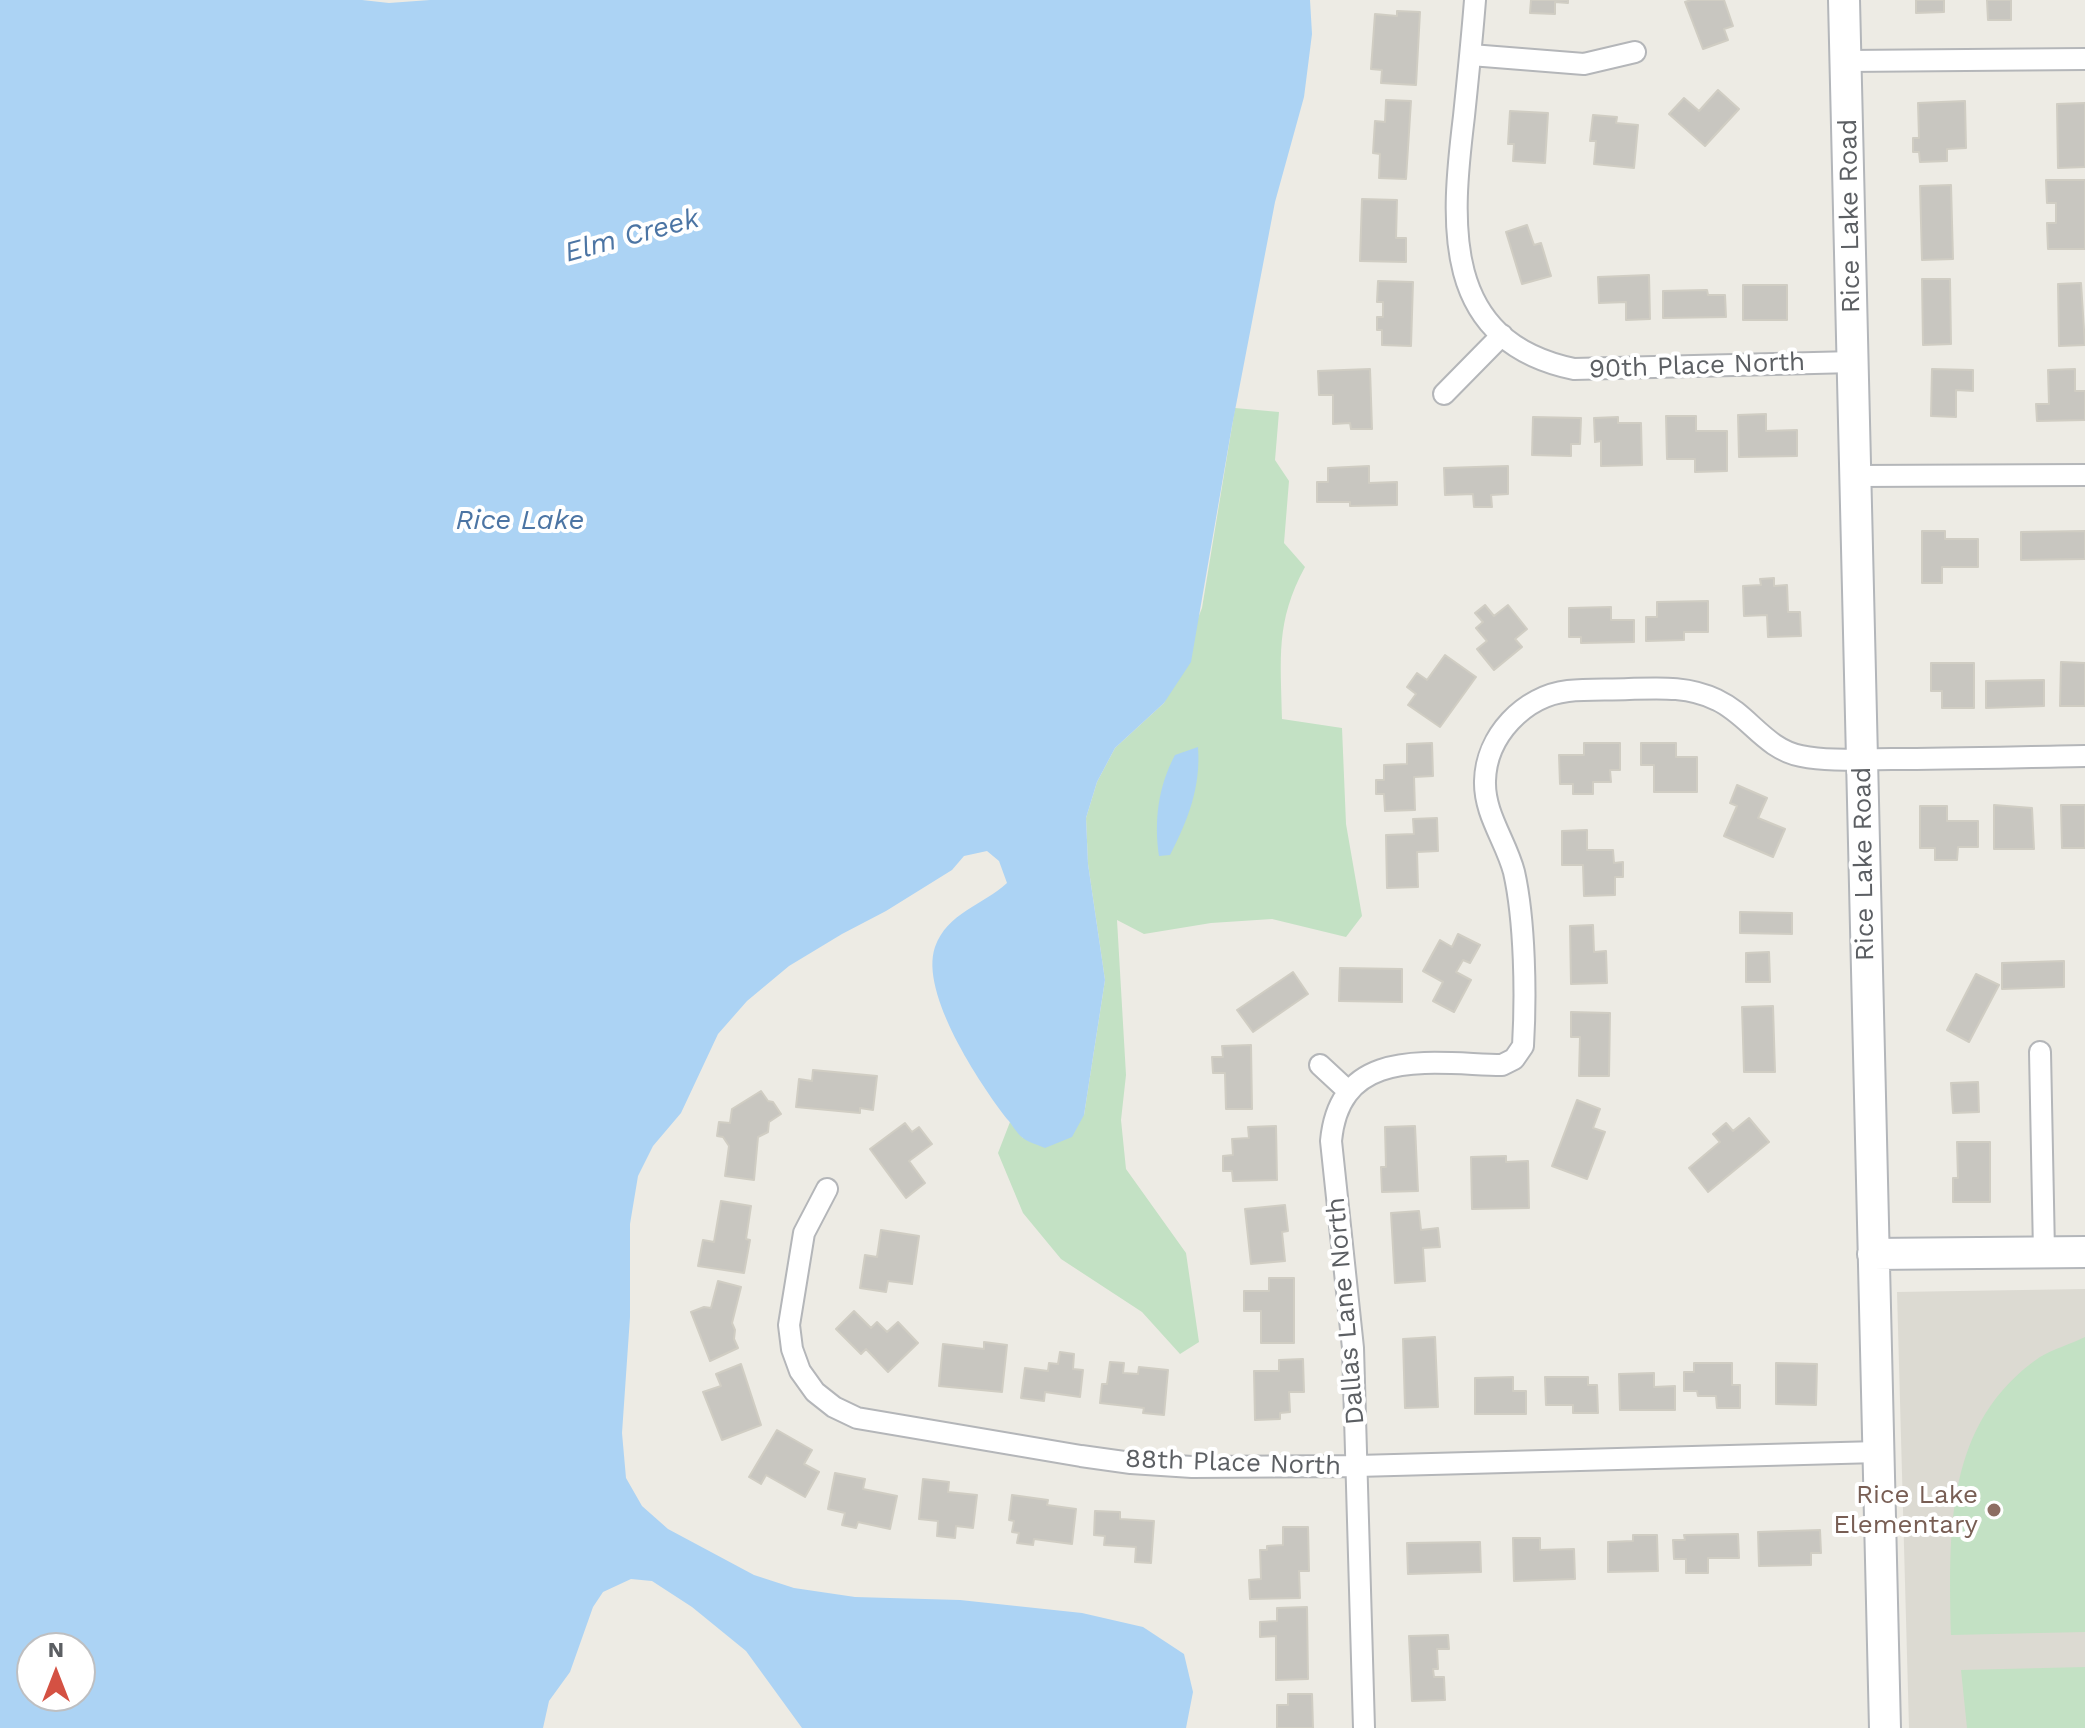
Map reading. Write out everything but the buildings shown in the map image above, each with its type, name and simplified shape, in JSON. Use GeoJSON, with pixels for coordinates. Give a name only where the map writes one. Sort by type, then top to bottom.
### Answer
{"type":"FeatureCollection","features":[{"type":"Feature","properties":{"kind":"street","name":"90th Place North"},"geometry":{"type":"LineString","coordinates":[[1475,0],[1455,226],[1461,264],[1472,295],[1502,335],[1548,364],[1574,369],[1854,362]]}},
{"type":"Feature","properties":{"kind":"street","name":"Rice Lake Road"},"geometry":{"type":"LineString","coordinates":[[1844,0],[1885,1728]]}},
{"type":"Feature","properties":{"kind":"street"},"geometry":{"type":"LineString","coordinates":[[1471,55],[1584,64],[1635,52]]}},
{"type":"Feature","properties":{"kind":"street"},"geometry":{"type":"LineString","coordinates":[[1847,61],[2085,59]]}},
{"type":"Feature","properties":{"kind":"street"},"geometry":{"type":"LineString","coordinates":[[1444,394],[1502,335]]}},
{"type":"Feature","properties":{"kind":"street"},"geometry":{"type":"LineString","coordinates":[[1857,476],[2085,475]]}},
{"type":"Feature","properties":{"kind":"street"},"geometry":{"type":"LineString","coordinates":[[1320,1065],[1347,1090],[1372,1074],[1394,1066],[1502,1065],[1514,1059],[1523,1046],[1519,893],[1512,864],[1487,801],[1485,779],[1497,739],[1508,723],[1526,706],[1545,697],[1566,691],[1693,690],[1719,701],[1777,748],[1799,756],[1862,759],[2085,756]]}},
{"type":"Feature","properties":{"kind":"street"},"geometry":{"type":"LineString","coordinates":[[2040,1052],[2044,1252]]}},
{"type":"Feature","properties":{"kind":"street","name":"Dallas Lane North"},"geometry":{"type":"LineString","coordinates":[[1347,1090],[1333,1119],[1331,1141],[1353,1348],[1364,1728]]}},
{"type":"Feature","properties":{"kind":"street","name":"88th Place North"},"geometry":{"type":"LineString","coordinates":[[827,1189],[804,1233],[789,1325],[792,1349],[800,1371],[815,1392],[834,1407],[857,1418],[1131,1463],[1192,1467],[1357,1466],[1878,1452]]}},
{"type":"Feature","properties":{"kind":"street"},"geometry":{"type":"LineString","coordinates":[[1873,1254],[2085,1252]]}},
{"type":"Feature","properties":{"kind":"shaded area","name":"Rice Lake Elementary"},"geometry":{"type":"Polygon","coordinates":[[[2085,1289],[2085,1728],[1909,1728],[1897,1292],[2085,1289]]]}},
{"type":"Feature","properties":{"kind":"green space"},"geometry":{"type":"Polygon","coordinates":[[[1235,408],[1279,412],[1275,460],[1289,481],[1284,543],[1305,567],[1284,623],[1282,719],[1342,728],[1346,824],[1362,916],[1346,937],[1272,919],[1211,923],[1144,934],[1117,920],[1126,1075],[1121,1120],[1126,1169],[1186,1253],[1199,1342],[1180,1354],[1142,1312],[1061,1259],[1023,1213],[998,1153],[1010,1122],[1023,1138],[1084,1115],[1105,980],[1088,864],[1086,818],[1097,782],[1115,748],[1164,703],[1202,608],[1235,408]]]}},
{"type":"Feature","properties":{"kind":"green space"},"geometry":{"type":"Polygon","coordinates":[[[2085,1337],[2085,1632],[1951,1635],[1953,1519],[1969,1447],[1985,1414],[2009,1384],[2040,1357],[2085,1337]]]}},
{"type":"Feature","properties":{"kind":"green space"},"geometry":{"type":"Polygon","coordinates":[[[2085,1667],[2085,1728],[1967,1728],[1961,1670],[2085,1667]]]}},
{"type":"Feature","properties":{"kind":"water","name":"Rice Lake"},"geometry":{"type":"Polygon","coordinates":[[[0,0],[362,0],[389,3],[430,0],[1310,0],[1312,34],[1304,97],[1275,202],[1191,662],[1164,703],[1115,748],[1097,782],[1086,818],[1088,864],[1105,980],[1084,1115],[1072,1137],[1045,1148],[1019,1134],[968,1061],[936,988],[932,966],[935,947],[941,935],[957,918],[1007,883],[999,861],[987,851],[964,856],[952,870],[789,966],[747,1001],[718,1034],[681,1113],[653,1146],[638,1176],[630,1224],[630,1317],[622,1433],[626,1478],[642,1506],[668,1529],[754,1575],[794,1588],[855,1597],[960,1600],[1082,1613],[1143,1627],[1184,1654],[1193,1692],[1186,1728],[802,1728],[746,1651],[692,1607],[652,1581],[631,1579],[603,1592],[593,1607],[570,1672],[549,1701],[543,1728],[0,1728],[0,0]]]}},
{"type":"Feature","properties":{"kind":"water"},"geometry":{"type":"Polygon","coordinates":[[[1198,747],[1195,790],[1188,816],[1170,855],[1159,856],[1157,817],[1165,779],[1175,755],[1198,747]]]}},
{"type":"Feature","properties":{"kind":"place","name":"Rice Lake Elementary"},"geometry":{"type":"Point","coordinates":[1994,1510]}},
{"type":"Feature","properties":{"kind":"water label","name":"Elm Creek"},"geometry":{"type":"Point","coordinates":[632,236]}}]}
